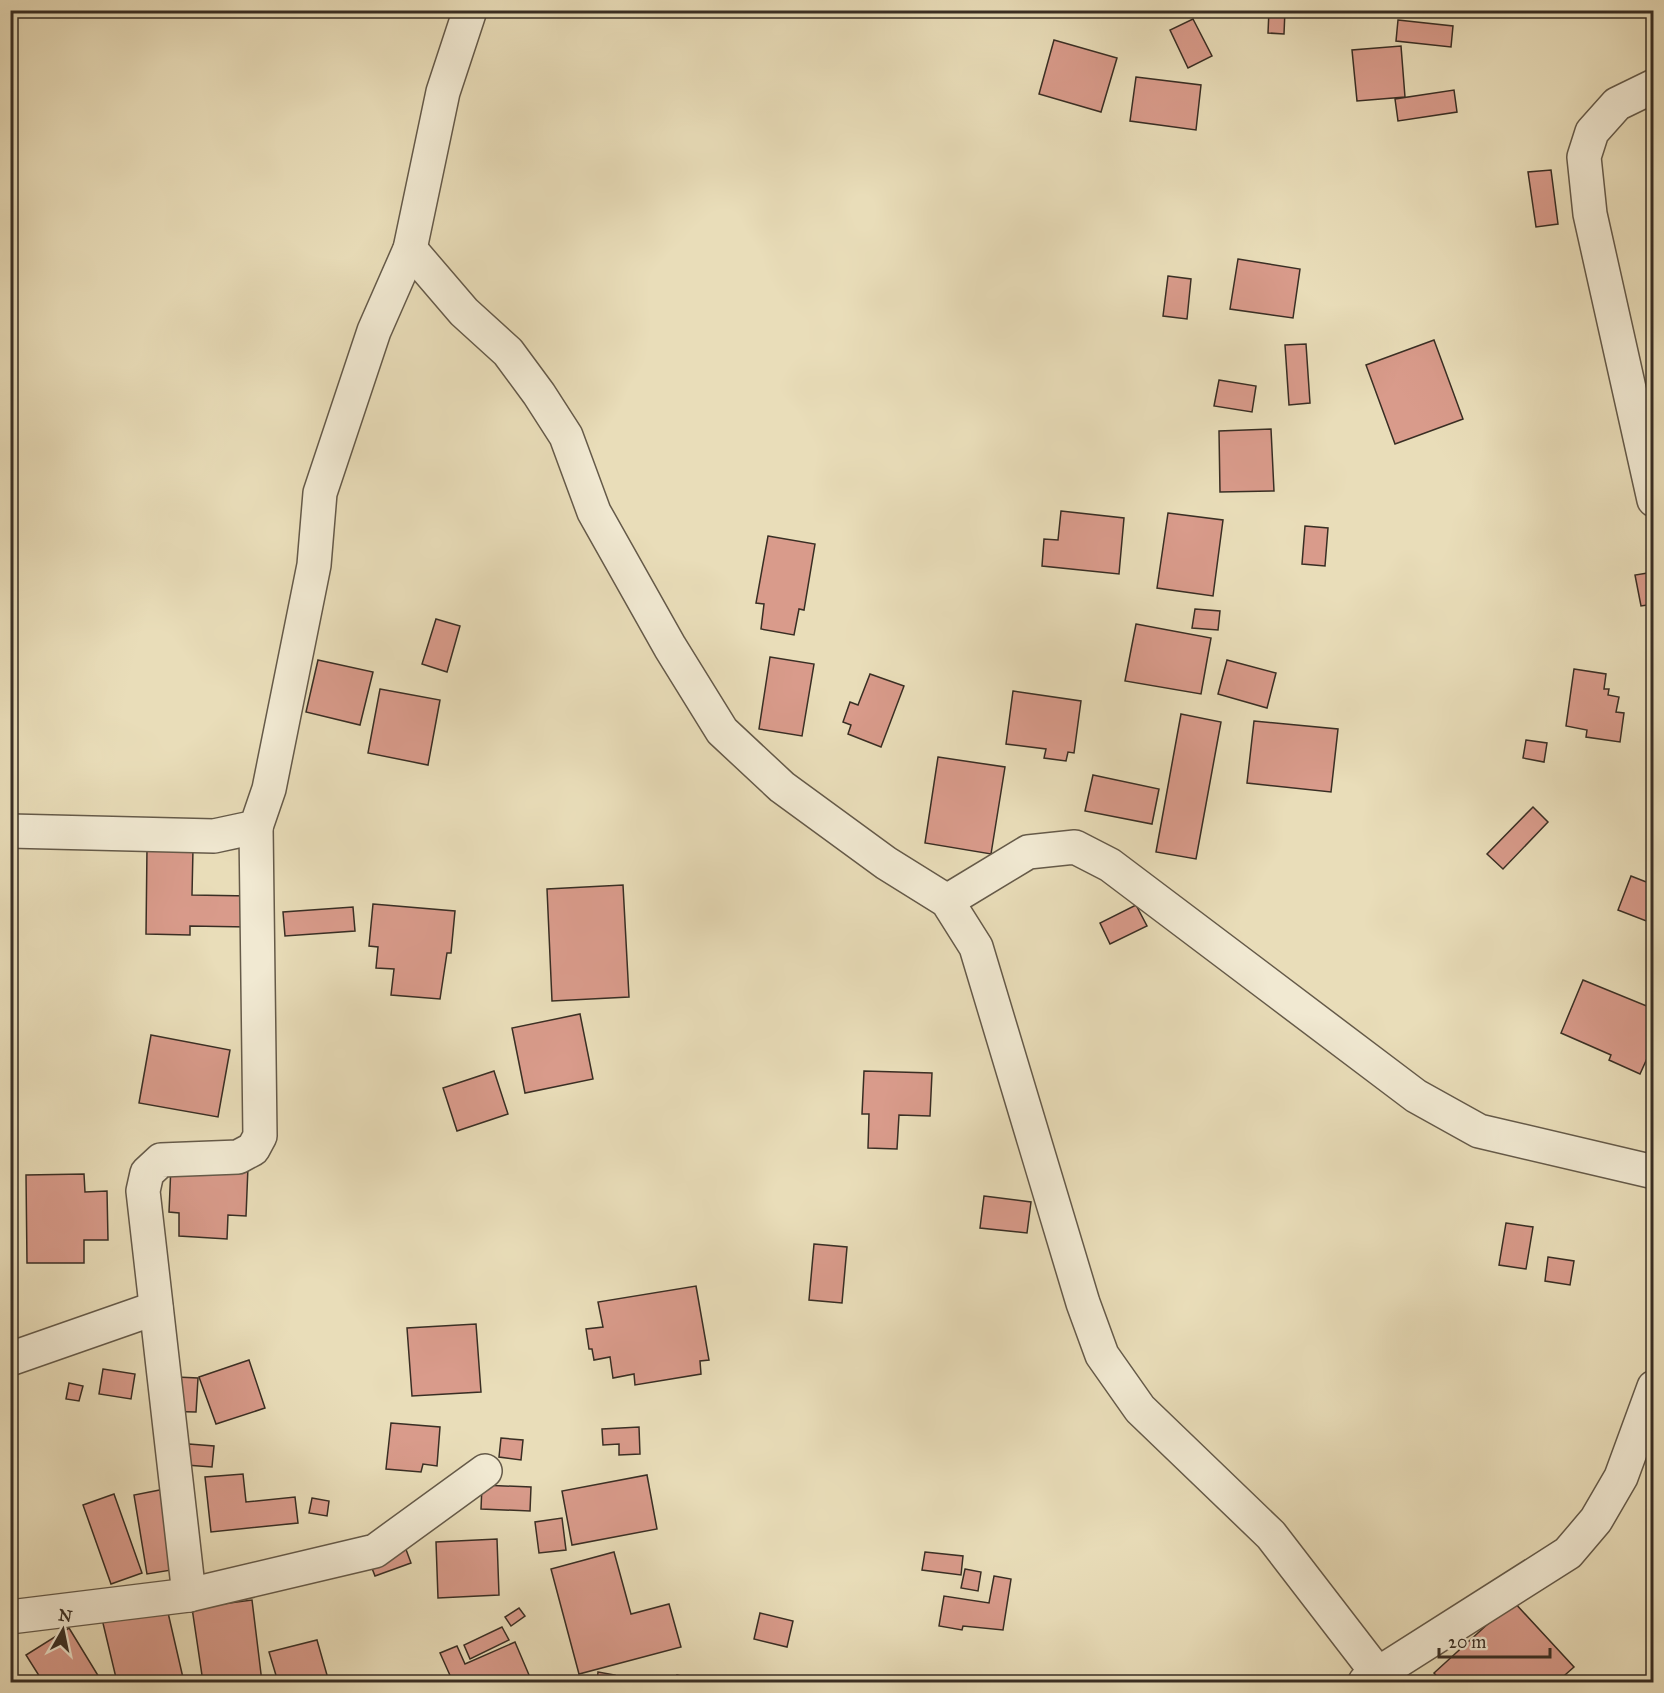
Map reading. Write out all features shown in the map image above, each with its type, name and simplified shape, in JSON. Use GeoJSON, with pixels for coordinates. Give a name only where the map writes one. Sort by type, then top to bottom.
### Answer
{"type":"FeatureCollection","features":[{"type":"Feature","properties":{"kind":"street"},"geometry":{"type":"LineString","coordinates":[[189,1595],[143,1191],[147,1173],[161,1160],[238,1157],[253,1149],[260,1136],[256,827],[268,789],[314,566],[320,493],[374,331],[410,249],[443,92],[470,10]]}},
{"type":"Feature","properties":{"kind":"street"},"geometry":{"type":"LineString","coordinates":[[1653,86],[1617,104],[1592,132],[1584,157],[1590,214],[1646,429],[1653,500]]}},
{"type":"Feature","properties":{"kind":"street"},"geometry":{"type":"LineString","coordinates":[[410,249],[464,312],[508,352],[539,394],[566,436],[594,512],[670,647],[722,731],[782,786],[886,863],[947,901],[976,947],[1083,1303],[1102,1355],[1140,1409],[1271,1535],[1372,1678],[1568,1553],[1596,1520],[1621,1478],[1653,1387]]}},
{"type":"Feature","properties":{"kind":"street"},"geometry":{"type":"LineString","coordinates":[[10,831],[214,837],[256,827]]}},
{"type":"Feature","properties":{"kind":"street"},"geometry":{"type":"LineString","coordinates":[[947,901],[1028,852],[1075,847],[1110,865],[1416,1096],[1479,1131],[1653,1172]]}},
{"type":"Feature","properties":{"kind":"street"},"geometry":{"type":"LineString","coordinates":[[10,1359],[156,1308]]}},
{"type":"Feature","properties":{"kind":"street"},"geometry":{"type":"LineString","coordinates":[[10,1617],[189,1595],[375,1551],[485,1471]]}},
{"type":"Feature","properties":{"kind":"building"},"geometry":{"type":"Polygon","coordinates":[[[1269,10],[1285,10],[1284,34],[1268,33],[1269,10]]]}},
{"type":"Feature","properties":{"kind":"building"},"geometry":{"type":"Polygon","coordinates":[[[1193,19],[1212,56],[1188,68],[1170,30],[1193,19]]]}},
{"type":"Feature","properties":{"kind":"building"},"geometry":{"type":"Polygon","coordinates":[[[1398,20],[1453,26],[1451,47],[1396,41],[1398,20]]]}},
{"type":"Feature","properties":{"kind":"building"},"geometry":{"type":"Polygon","coordinates":[[[1054,40],[1117,58],[1101,112],[1039,94],[1054,40]]]}},
{"type":"Feature","properties":{"kind":"building"},"geometry":{"type":"Polygon","coordinates":[[[1401,46],[1405,97],[1357,101],[1352,50],[1401,46]]]}},
{"type":"Feature","properties":{"kind":"building"},"geometry":{"type":"Polygon","coordinates":[[[1136,77],[1201,85],[1196,130],[1130,121],[1136,77]]]}},
{"type":"Feature","properties":{"kind":"building"},"geometry":{"type":"Polygon","coordinates":[[[1454,90],[1457,112],[1398,121],[1395,99],[1454,90]]]}},
{"type":"Feature","properties":{"kind":"building"},"geometry":{"type":"Polygon","coordinates":[[[1551,170],[1558,224],[1536,227],[1528,172],[1551,170]]]}},
{"type":"Feature","properties":{"kind":"building"},"geometry":{"type":"Polygon","coordinates":[[[1238,259],[1300,269],[1293,318],[1230,309],[1238,259]]]}},
{"type":"Feature","properties":{"kind":"building"},"geometry":{"type":"Polygon","coordinates":[[[1168,276],[1191,279],[1187,319],[1163,316],[1168,276]]]}},
{"type":"Feature","properties":{"kind":"building"},"geometry":{"type":"Polygon","coordinates":[[[1434,340],[1463,419],[1395,444],[1366,365],[1434,340]]]}},
{"type":"Feature","properties":{"kind":"building"},"geometry":{"type":"Polygon","coordinates":[[[1306,344],[1310,403],[1289,405],[1285,345],[1306,344]]]}},
{"type":"Feature","properties":{"kind":"building"},"geometry":{"type":"Polygon","coordinates":[[[1219,380],[1256,386],[1252,412],[1214,406],[1219,380]]]}},
{"type":"Feature","properties":{"kind":"building"},"geometry":{"type":"Polygon","coordinates":[[[1271,429],[1274,491],[1220,492],[1219,431],[1271,429]]]}},
{"type":"Feature","properties":{"kind":"building"},"geometry":{"type":"Polygon","coordinates":[[[1061,511],[1124,518],[1119,574],[1042,566],[1044,539],[1058,540],[1061,511]]]}},
{"type":"Feature","properties":{"kind":"building"},"geometry":{"type":"Polygon","coordinates":[[[1168,513],[1223,520],[1213,596],[1157,588],[1168,513]]]}},
{"type":"Feature","properties":{"kind":"building"},"geometry":{"type":"Polygon","coordinates":[[[1305,526],[1328,528],[1325,566],[1302,564],[1305,526]]]}},
{"type":"Feature","properties":{"kind":"building"},"geometry":{"type":"Polygon","coordinates":[[[768,536],[815,544],[804,610],[799,609],[794,635],[761,629],[764,604],[756,603],[768,536]]]}},
{"type":"Feature","properties":{"kind":"building"},"geometry":{"type":"Polygon","coordinates":[[[1654,572],[1654,604],[1641,606],[1635,575],[1654,572]]]}},
{"type":"Feature","properties":{"kind":"building"},"geometry":{"type":"Polygon","coordinates":[[[1195,609],[1220,611],[1218,630],[1192,628],[1195,609]]]}},
{"type":"Feature","properties":{"kind":"building"},"geometry":{"type":"Polygon","coordinates":[[[436,619],[460,626],[447,672],[422,664],[436,619]]]}},
{"type":"Feature","properties":{"kind":"building"},"geometry":{"type":"Polygon","coordinates":[[[1136,624],[1211,638],[1201,694],[1125,681],[1136,624]]]}},
{"type":"Feature","properties":{"kind":"building"},"geometry":{"type":"Polygon","coordinates":[[[770,657],[814,664],[802,736],[759,729],[770,657]]]}},
{"type":"Feature","properties":{"kind":"building"},"geometry":{"type":"Polygon","coordinates":[[[318,660],[373,672],[360,725],[306,712],[318,660]]]}},
{"type":"Feature","properties":{"kind":"building"},"geometry":{"type":"Polygon","coordinates":[[[1227,660],[1276,673],[1267,708],[1218,694],[1227,660]]]}},
{"type":"Feature","properties":{"kind":"building"},"geometry":{"type":"Polygon","coordinates":[[[1574,669],[1606,674],[1604,689],[1609,689],[1608,695],[1619,697],[1616,712],[1624,713],[1620,742],[1586,737],[1587,730],[1566,726],[1574,669]]]}},
{"type":"Feature","properties":{"kind":"building"},"geometry":{"type":"Polygon","coordinates":[[[870,674],[904,686],[881,747],[848,734],[851,725],[843,722],[850,702],[858,705],[870,674]]]}},
{"type":"Feature","properties":{"kind":"building"},"geometry":{"type":"Polygon","coordinates":[[[380,689],[440,700],[428,765],[368,753],[380,689]]]}},
{"type":"Feature","properties":{"kind":"building"},"geometry":{"type":"Polygon","coordinates":[[[1013,691],[1081,701],[1074,753],[1068,752],[1066,761],[1044,758],[1046,749],[1006,744],[1013,691]]]}},
{"type":"Feature","properties":{"kind":"building"},"geometry":{"type":"Polygon","coordinates":[[[1181,714],[1221,722],[1196,859],[1156,852],[1181,714]]]}},
{"type":"Feature","properties":{"kind":"building"},"geometry":{"type":"Polygon","coordinates":[[[1254,721],[1338,729],[1331,792],[1247,783],[1254,721]]]}},
{"type":"Feature","properties":{"kind":"building"},"geometry":{"type":"Polygon","coordinates":[[[1526,740],[1547,743],[1544,762],[1523,758],[1526,740]]]}},
{"type":"Feature","properties":{"kind":"building"},"geometry":{"type":"Polygon","coordinates":[[[938,757],[1005,767],[991,854],[925,843],[938,757]]]}},
{"type":"Feature","properties":{"kind":"building"},"geometry":{"type":"Polygon","coordinates":[[[1093,775],[1159,789],[1152,824],[1085,811],[1093,775]]]}},
{"type":"Feature","properties":{"kind":"building"},"geometry":{"type":"Polygon","coordinates":[[[1533,807],[1548,822],[1503,869],[1487,854],[1533,807]]]}},
{"type":"Feature","properties":{"kind":"building"},"geometry":{"type":"Polygon","coordinates":[[[147,848],[193,849],[192,895],[250,896],[249,927],[190,926],[190,935],[146,934],[147,848]]]}},
{"type":"Feature","properties":{"kind":"building"},"geometry":{"type":"Polygon","coordinates":[[[1631,876],[1654,885],[1654,924],[1618,910],[1631,876]]]}},
{"type":"Feature","properties":{"kind":"building"},"geometry":{"type":"Polygon","coordinates":[[[623,885],[629,997],[552,1001],[547,889],[623,885]]]}},
{"type":"Feature","properties":{"kind":"building"},"geometry":{"type":"Polygon","coordinates":[[[373,904],[455,911],[451,953],[447,953],[440,999],[391,995],[394,969],[376,968],[378,947],[369,946],[373,904]]]}},
{"type":"Feature","properties":{"kind":"building"},"geometry":{"type":"Polygon","coordinates":[[[1136,905],[1147,926],[1110,944],[1100,923],[1136,905]]]}},
{"type":"Feature","properties":{"kind":"building"},"geometry":{"type":"Polygon","coordinates":[[[353,907],[355,931],[285,936],[283,912],[353,907]]]}},
{"type":"Feature","properties":{"kind":"building"},"geometry":{"type":"Polygon","coordinates":[[[1583,980],[1654,1009],[1654,1043],[1640,1074],[1609,1060],[1611,1055],[1561,1033],[1583,980]]]}},
{"type":"Feature","properties":{"kind":"building"},"geometry":{"type":"Polygon","coordinates":[[[580,1014],[593,1079],[525,1093],[512,1028],[580,1014]]]}},
{"type":"Feature","properties":{"kind":"building"},"geometry":{"type":"Polygon","coordinates":[[[151,1035],[230,1050],[218,1117],[139,1103],[151,1035]]]}},
{"type":"Feature","properties":{"kind":"building"},"geometry":{"type":"Polygon","coordinates":[[[494,1071],[508,1114],[457,1131],[443,1088],[494,1071]]]}},
{"type":"Feature","properties":{"kind":"building"},"geometry":{"type":"Polygon","coordinates":[[[864,1071],[932,1073],[930,1116],[899,1115],[897,1149],[868,1148],[869,1114],[862,1114],[864,1071]]]}},
{"type":"Feature","properties":{"kind":"building"},"geometry":{"type":"Polygon","coordinates":[[[171,1165],[248,1167],[246,1216],[228,1215],[227,1239],[179,1236],[179,1213],[169,1212],[171,1165]]]}},
{"type":"Feature","properties":{"kind":"building"},"geometry":{"type":"Polygon","coordinates":[[[84,1174],[85,1192],[107,1191],[108,1240],[84,1240],[84,1263],[27,1263],[26,1175],[84,1174]]]}},
{"type":"Feature","properties":{"kind":"building"},"geometry":{"type":"Polygon","coordinates":[[[984,1196],[1031,1202],[1027,1233],[980,1228],[984,1196]]]}},
{"type":"Feature","properties":{"kind":"building"},"geometry":{"type":"Polygon","coordinates":[[[1506,1223],[1533,1227],[1526,1269],[1499,1265],[1506,1223]]]}},
{"type":"Feature","properties":{"kind":"building"},"geometry":{"type":"Polygon","coordinates":[[[814,1244],[847,1247],[842,1303],[809,1300],[814,1244]]]}},
{"type":"Feature","properties":{"kind":"building"},"geometry":{"type":"Polygon","coordinates":[[[1548,1257],[1574,1261],[1570,1285],[1545,1281],[1548,1257]]]}},
{"type":"Feature","properties":{"kind":"building"},"geometry":{"type":"Polygon","coordinates":[[[696,1286],[709,1360],[700,1361],[701,1374],[635,1385],[634,1374],[613,1378],[610,1357],[594,1360],[592,1349],[589,1349],[586,1329],[603,1327],[598,1302],[696,1286]]]}},
{"type":"Feature","properties":{"kind":"building"},"geometry":{"type":"Polygon","coordinates":[[[476,1324],[481,1392],[412,1396],[407,1328],[476,1324]]]}},
{"type":"Feature","properties":{"kind":"building"},"geometry":{"type":"Polygon","coordinates":[[[249,1360],[265,1408],[216,1424],[199,1377],[249,1360]]]}},
{"type":"Feature","properties":{"kind":"building"},"geometry":{"type":"Polygon","coordinates":[[[103,1369],[135,1374],[131,1399],[99,1394],[103,1369]]]}},
{"type":"Feature","properties":{"kind":"building"},"geometry":{"type":"Polygon","coordinates":[[[154,1376],[198,1378],[196,1412],[153,1411],[154,1376]]]}},
{"type":"Feature","properties":{"kind":"building"},"geometry":{"type":"Polygon","coordinates":[[[69,1383],[83,1386],[79,1401],[66,1399],[69,1383]]]}},
{"type":"Feature","properties":{"kind":"building"},"geometry":{"type":"Polygon","coordinates":[[[391,1423],[440,1427],[437,1466],[423,1464],[421,1472],[386,1469],[391,1423]]]}},
{"type":"Feature","properties":{"kind":"building"},"geometry":{"type":"Polygon","coordinates":[[[639,1427],[640,1454],[619,1455],[619,1444],[603,1445],[602,1429],[639,1427]]]}},
{"type":"Feature","properties":{"kind":"building"},"geometry":{"type":"Polygon","coordinates":[[[501,1438],[523,1440],[521,1460],[499,1457],[501,1438]]]}},
{"type":"Feature","properties":{"kind":"building"},"geometry":{"type":"Polygon","coordinates":[[[189,1444],[214,1446],[212,1467],[186,1465],[189,1444]]]}},
{"type":"Feature","properties":{"kind":"building"},"geometry":{"type":"Polygon","coordinates":[[[243,1474],[246,1502],[295,1497],[298,1523],[211,1532],[205,1477],[243,1474]]]}},
{"type":"Feature","properties":{"kind":"building"},"geometry":{"type":"Polygon","coordinates":[[[647,1475],[657,1529],[572,1545],[562,1491],[647,1475]]]}},
{"type":"Feature","properties":{"kind":"building"},"geometry":{"type":"Polygon","coordinates":[[[482,1485],[531,1487],[530,1511],[481,1509],[482,1485]]]}},
{"type":"Feature","properties":{"kind":"building"},"geometry":{"type":"Polygon","coordinates":[[[170,1488],[184,1568],[147,1574],[134,1495],[170,1488]]]}},
{"type":"Feature","properties":{"kind":"building"},"geometry":{"type":"Polygon","coordinates":[[[114,1494],[142,1573],[111,1584],[83,1505],[114,1494]]]}},
{"type":"Feature","properties":{"kind":"building"},"geometry":{"type":"Polygon","coordinates":[[[312,1498],[329,1501],[327,1516],[309,1513],[312,1498]]]}},
{"type":"Feature","properties":{"kind":"building"},"geometry":{"type":"Polygon","coordinates":[[[562,1518],[566,1550],[539,1553],[535,1522],[562,1518]]]}},
{"type":"Feature","properties":{"kind":"building"},"geometry":{"type":"Polygon","coordinates":[[[497,1539],[499,1595],[438,1598],[436,1542],[497,1539]]]}},
{"type":"Feature","properties":{"kind":"building"},"geometry":{"type":"Polygon","coordinates":[[[404,1544],[411,1563],[375,1576],[368,1558],[404,1544]]]}},
{"type":"Feature","properties":{"kind":"building"},"geometry":{"type":"Polygon","coordinates":[[[614,1552],[631,1614],[669,1604],[681,1647],[579,1674],[551,1569],[614,1552]]]}},
{"type":"Feature","properties":{"kind":"building"},"geometry":{"type":"Polygon","coordinates":[[[925,1552],[963,1556],[961,1575],[922,1570],[925,1552]]]}},
{"type":"Feature","properties":{"kind":"building"},"geometry":{"type":"Polygon","coordinates":[[[965,1569],[981,1572],[978,1591],[961,1588],[965,1569]]]}},
{"type":"Feature","properties":{"kind":"building"},"geometry":{"type":"Polygon","coordinates":[[[994,1576],[1011,1579],[1003,1630],[963,1626],[962,1630],[939,1626],[944,1596],[989,1603],[994,1576]]]}},
{"type":"Feature","properties":{"kind":"building"},"geometry":{"type":"Polygon","coordinates":[[[252,1600],[262,1682],[203,1682],[192,1608],[252,1600]]]}},
{"type":"Feature","properties":{"kind":"building"},"geometry":{"type":"Polygon","coordinates":[[[1513,1601],[1574,1667],[1557,1682],[1442,1682],[1434,1673],[1513,1601]]]}},
{"type":"Feature","properties":{"kind":"building"},"geometry":{"type":"Polygon","coordinates":[[[166,1604],[184,1682],[117,1682],[102,1619],[166,1604]]]}},
{"type":"Feature","properties":{"kind":"building"},"geometry":{"type":"Polygon","coordinates":[[[519,1608],[525,1616],[511,1626],[505,1617],[519,1608]]]}},
{"type":"Feature","properties":{"kind":"building"},"geometry":{"type":"Polygon","coordinates":[[[760,1613],[793,1621],[787,1647],[754,1639],[760,1613]]]}},
{"type":"Feature","properties":{"kind":"building"},"geometry":{"type":"Polygon","coordinates":[[[502,1627],[509,1640],[470,1659],[464,1645],[502,1627]]]}},
{"type":"Feature","properties":{"kind":"building"},"geometry":{"type":"Polygon","coordinates":[[[69,1628],[102,1682],[43,1682],[26,1655],[69,1628]]]}},
{"type":"Feature","properties":{"kind":"building"},"geometry":{"type":"Polygon","coordinates":[[[317,1640],[329,1682],[278,1682],[269,1652],[317,1640]]]}},
{"type":"Feature","properties":{"kind":"building"},"geometry":{"type":"Polygon","coordinates":[[[515,1642],[532,1682],[453,1682],[440,1653],[457,1646],[465,1664],[515,1642]]]}},
{"type":"Feature","properties":{"kind":"building"},"geometry":{"type":"Polygon","coordinates":[[[598,1672],[615,1675],[614,1682],[597,1682],[598,1672]]]}},
{"type":"Feature","properties":{"kind":"building"},"geometry":{"type":"Polygon","coordinates":[[[677,1675],[694,1679],[693,1682],[676,1682],[677,1675]]]}}]}
